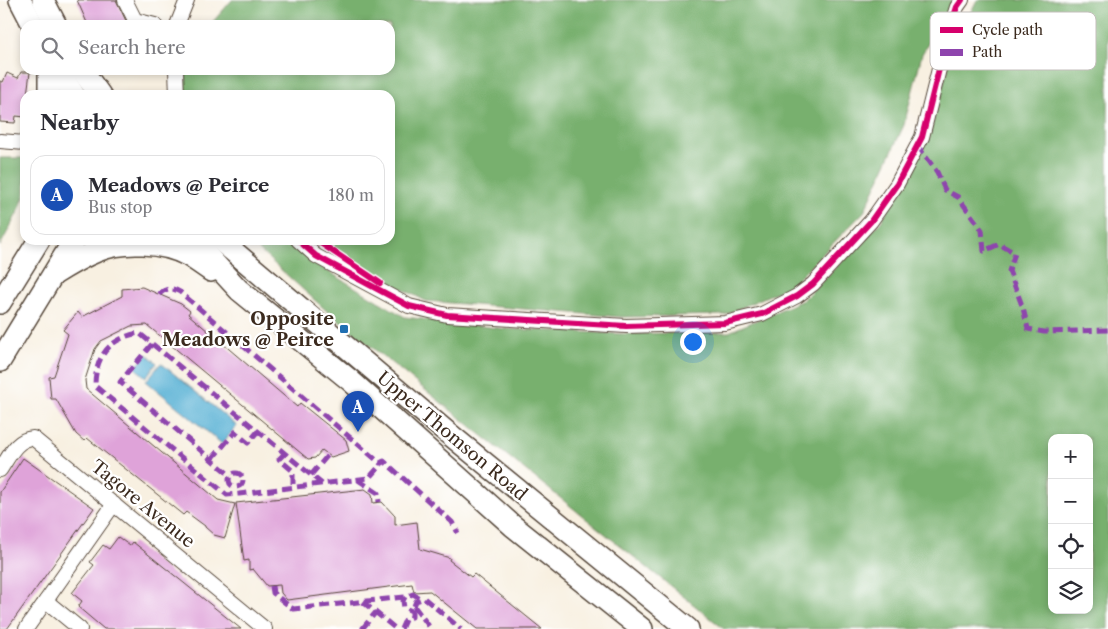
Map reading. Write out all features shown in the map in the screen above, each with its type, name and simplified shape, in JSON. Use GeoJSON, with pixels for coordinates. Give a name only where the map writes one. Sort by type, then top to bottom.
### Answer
{"type":"FeatureCollection","features":[{"type":"Feature","properties":{"kind":"main road"},"geometry":{"type":"LineString","coordinates":[[20,0],[30,20]]}},
{"type":"Feature","properties":{"kind":"main road"},"geometry":{"type":"LineString","coordinates":[[44,0],[54,20]]}},
{"type":"Feature","properties":{"kind":"main road"},"geometry":{"type":"LineString","coordinates":[[49,75],[49,90]]}},
{"type":"Feature","properties":{"kind":"main road"},"geometry":{"type":"LineString","coordinates":[[61,75],[71,90]]}},
{"type":"Feature","properties":{"kind":"main road"},"geometry":{"type":"LineString","coordinates":[[86,75],[96,90]]}},
{"type":"Feature","properties":{"kind":"main road"},"geometry":{"type":"LineString","coordinates":[[0,303],[36,245]]}},
{"type":"Feature","properties":{"kind":"main road"},"geometry":{"type":"LineString","coordinates":[[0,361],[71,245]]}},
{"type":"Feature","properties":{"kind":"main road"},"geometry":{"type":"LineString","coordinates":[[52,275],[77,260],[100,250],[125,245]]}},
{"type":"Feature","properties":{"kind":"main road"},"geometry":{"type":"LineString","coordinates":[[153,245],[187,255],[239,290]]}},
{"type":"Feature","properties":{"kind":"main road","name":"Upper Thomson Road"},"geometry":{"type":"LineString","coordinates":[[198,245],[239,290],[351,382],[513,526],[642,629]]}},
{"type":"Feature","properties":{"kind":"main road","name":"Upper Thomson Road"},"geometry":{"type":"LineString","coordinates":[[226,245],[448,433],[688,629]]}},
{"type":"Feature","properties":{"kind":"street"},"geometry":{"type":"LineString","coordinates":[[125,0],[135,20]]}},
{"type":"Feature","properties":{"kind":"street"},"geometry":{"type":"LineString","coordinates":[[179,20],[187,0]]}},
{"type":"Feature","properties":{"kind":"street"},"geometry":{"type":"LineString","coordinates":[[955,12],[962,0]]}},
{"type":"Feature","properties":{"kind":"street"},"geometry":{"type":"LineString","coordinates":[[304,245],[316,256],[409,306],[447,315],[626,326],[725,323],[762,314],[797,296],[813,284],[870,221],[897,184],[922,136],[939,70]]}},
{"type":"Feature","properties":{"kind":"street"},"geometry":{"type":"LineString","coordinates":[[176,75],[178,90]]}},
{"type":"Feature","properties":{"kind":"street"},"geometry":{"type":"LineString","coordinates":[[0,141],[20,143]]}},
{"type":"Feature","properties":{"kind":"street","name":"Tagore Avenue"},"geometry":{"type":"LineString","coordinates":[[0,470],[20,442],[33,438],[265,629]]}},
{"type":"Feature","properties":{"kind":"street"},"geometry":{"type":"LineString","coordinates":[[26,629],[114,504]]}},
{"type":"Feature","properties":{"kind":"street"},"geometry":{"type":"LineString","coordinates":[[46,601],[80,629]]}},
{"type":"Feature","properties":{"kind":"green space"},"geometry":{"type":"Polygon","coordinates":[[[232,0],[954,0],[947,12],[930,12],[930,40],[922,54],[904,125],[864,212],[792,285],[725,315],[622,317],[426,301],[320,248],[317,245],[395,245],[395,90],[180,90],[181,75],[395,75],[395,20],[214,20],[232,0]]]}},
{"type":"Feature","properties":{"kind":"green space"},"geometry":{"type":"Polygon","coordinates":[[[977,0],[1108,0],[1108,629],[724,629],[329,313],[254,245],[296,245],[309,260],[405,317],[506,329],[625,334],[729,332],[803,300],[881,222],[930,133],[947,70],[1096,70],[1096,12],[971,12],[977,0]]]}},
{"type":"Feature","properties":{"kind":"green space"},"geometry":{"type":"Polygon","coordinates":[[[0,158],[20,158],[20,207],[0,246],[0,158]]]}},
{"type":"Feature","properties":{"kind":"water"},"geometry":{"type":"Polygon","coordinates":[[[147,354],[157,363],[146,377],[135,368],[147,354]]]}},
{"type":"Feature","properties":{"kind":"water"},"geometry":{"type":"Polygon","coordinates":[[[161,363],[237,426],[222,444],[146,381],[161,363]]]}},
{"type":"Feature","properties":{"kind":"building"},"geometry":{"type":"Polygon","coordinates":[[[77,0],[116,0],[126,20],[86,20],[77,0]]]}},
{"type":"Feature","properties":{"kind":"building"},"geometry":{"type":"Polygon","coordinates":[[[7,73],[18,78],[20,74],[30,75],[28,90],[20,90],[20,116],[16,116],[15,123],[0,122],[0,81],[3,82],[7,73]]]}},
{"type":"Feature","properties":{"kind":"building"},"geometry":{"type":"Polygon","coordinates":[[[142,287],[181,304],[190,311],[188,314],[297,407],[300,403],[346,440],[349,451],[331,457],[322,450],[315,458],[308,459],[147,325],[131,326],[101,341],[95,349],[85,380],[86,389],[218,500],[235,504],[225,538],[214,535],[186,512],[183,515],[87,438],[84,441],[76,434],[56,399],[51,399],[49,377],[54,376],[68,334],[63,330],[78,312],[82,317],[122,296],[122,289],[142,287]]]}},
{"type":"Feature","properties":{"kind":"building"},"geometry":{"type":"Polygon","coordinates":[[[23,458],[94,508],[7,629],[0,629],[0,492],[23,458]]]}},
{"type":"Feature","properties":{"kind":"building"},"geometry":{"type":"Polygon","coordinates":[[[365,489],[372,494],[373,503],[382,502],[395,516],[395,525],[417,522],[420,549],[450,558],[449,560],[471,577],[474,574],[542,629],[477,629],[430,591],[414,592],[412,584],[287,600],[281,593],[280,585],[267,586],[253,569],[249,570],[249,560],[244,561],[236,503],[365,489]]]}},
{"type":"Feature","properties":{"kind":"building"},"geometry":{"type":"Polygon","coordinates":[[[118,537],[130,546],[133,542],[241,629],[104,629],[78,607],[82,601],[72,593],[94,565],[90,562],[103,545],[109,549],[118,537]]]}},
{"type":"Feature","properties":{"kind":"marked path"},"geometry":{"type":"LineString","coordinates":[[917,145],[937,172],[945,190],[958,197],[982,230],[984,251],[999,244],[1015,253],[1009,271],[1023,308],[1028,329],[1044,332],[1108,330]]}},
{"type":"Feature","properties":{"kind":"marked path"},"geometry":{"type":"LineString","coordinates":[[159,294],[170,289],[180,292],[380,463],[384,461],[452,522],[458,533]]}},
{"type":"Feature","properties":{"kind":"marked path"},"geometry":{"type":"LineString","coordinates":[[322,484],[139,333],[129,335],[112,344],[101,357],[95,386],[227,495],[239,494],[369,478],[384,461]]}},
{"type":"Feature","properties":{"kind":"marked path"},"geometry":{"type":"LineString","coordinates":[[152,344],[120,382],[231,476]]}},
{"type":"Feature","properties":{"kind":"marked path"},"geometry":{"type":"LineString","coordinates":[[212,459],[235,432],[248,443],[258,431]]}},
{"type":"Feature","properties":{"kind":"marked path"},"geometry":{"type":"LineString","coordinates":[[285,453],[279,459],[293,471],[293,487]]}},
{"type":"Feature","properties":{"kind":"marked path"},"geometry":{"type":"LineString","coordinates":[[311,475],[328,455]]}},
{"type":"Feature","properties":{"kind":"marked path"},"geometry":{"type":"LineString","coordinates":[[236,473],[241,475],[243,480],[241,485],[236,487],[231,485],[229,480],[231,475],[236,473]]}},
{"type":"Feature","properties":{"kind":"marked path"},"geometry":{"type":"LineString","coordinates":[[358,480],[378,493],[379,502]]}},
{"type":"Feature","properties":{"kind":"marked path"},"geometry":{"type":"LineString","coordinates":[[272,586],[273,593],[293,609],[405,597],[413,594],[421,599]]}},
{"type":"Feature","properties":{"kind":"marked path"},"geometry":{"type":"LineString","coordinates":[[405,597],[403,601],[404,608],[412,611]]}},
{"type":"Feature","properties":{"kind":"marked path"},"geometry":{"type":"LineString","coordinates":[[401,629],[405,620],[412,617],[412,606],[414,606],[416,601],[424,598],[461,629]]}},
{"type":"Feature","properties":{"kind":"marked path"},"geometry":{"type":"LineString","coordinates":[[363,602],[396,629]]}},
{"type":"Feature","properties":{"kind":"marked path"},"geometry":{"type":"LineString","coordinates":[[414,606],[431,629]]}},
{"type":"Feature","properties":{"kind":"marked path"},"geometry":{"type":"LineString","coordinates":[[362,629],[376,612]]}},
{"type":"Feature","properties":{"kind":"cycle path"},"geometry":{"type":"LineString","coordinates":[[955,12],[962,0]]}},
{"type":"Feature","properties":{"kind":"cycle path"},"geometry":{"type":"LineString","coordinates":[[304,245],[316,256],[409,306],[447,315],[626,326],[725,323],[762,314],[797,296],[813,284],[871,221],[897,184],[922,137],[939,70]]}},
{"type":"Feature","properties":{"kind":"cycle path"},"geometry":{"type":"LineString","coordinates":[[323,245],[380,283]]}},
{"type":"Feature","properties":{"kind":"place","name":"Opposite Meadows @ Peirce"},"geometry":{"type":"Point","coordinates":[344,329]}},
{"type":"Feature","properties":{"kind":"place","name":"Meadows @ Peirce"},"geometry":{"type":"Point","coordinates":[358,432]}}]}
